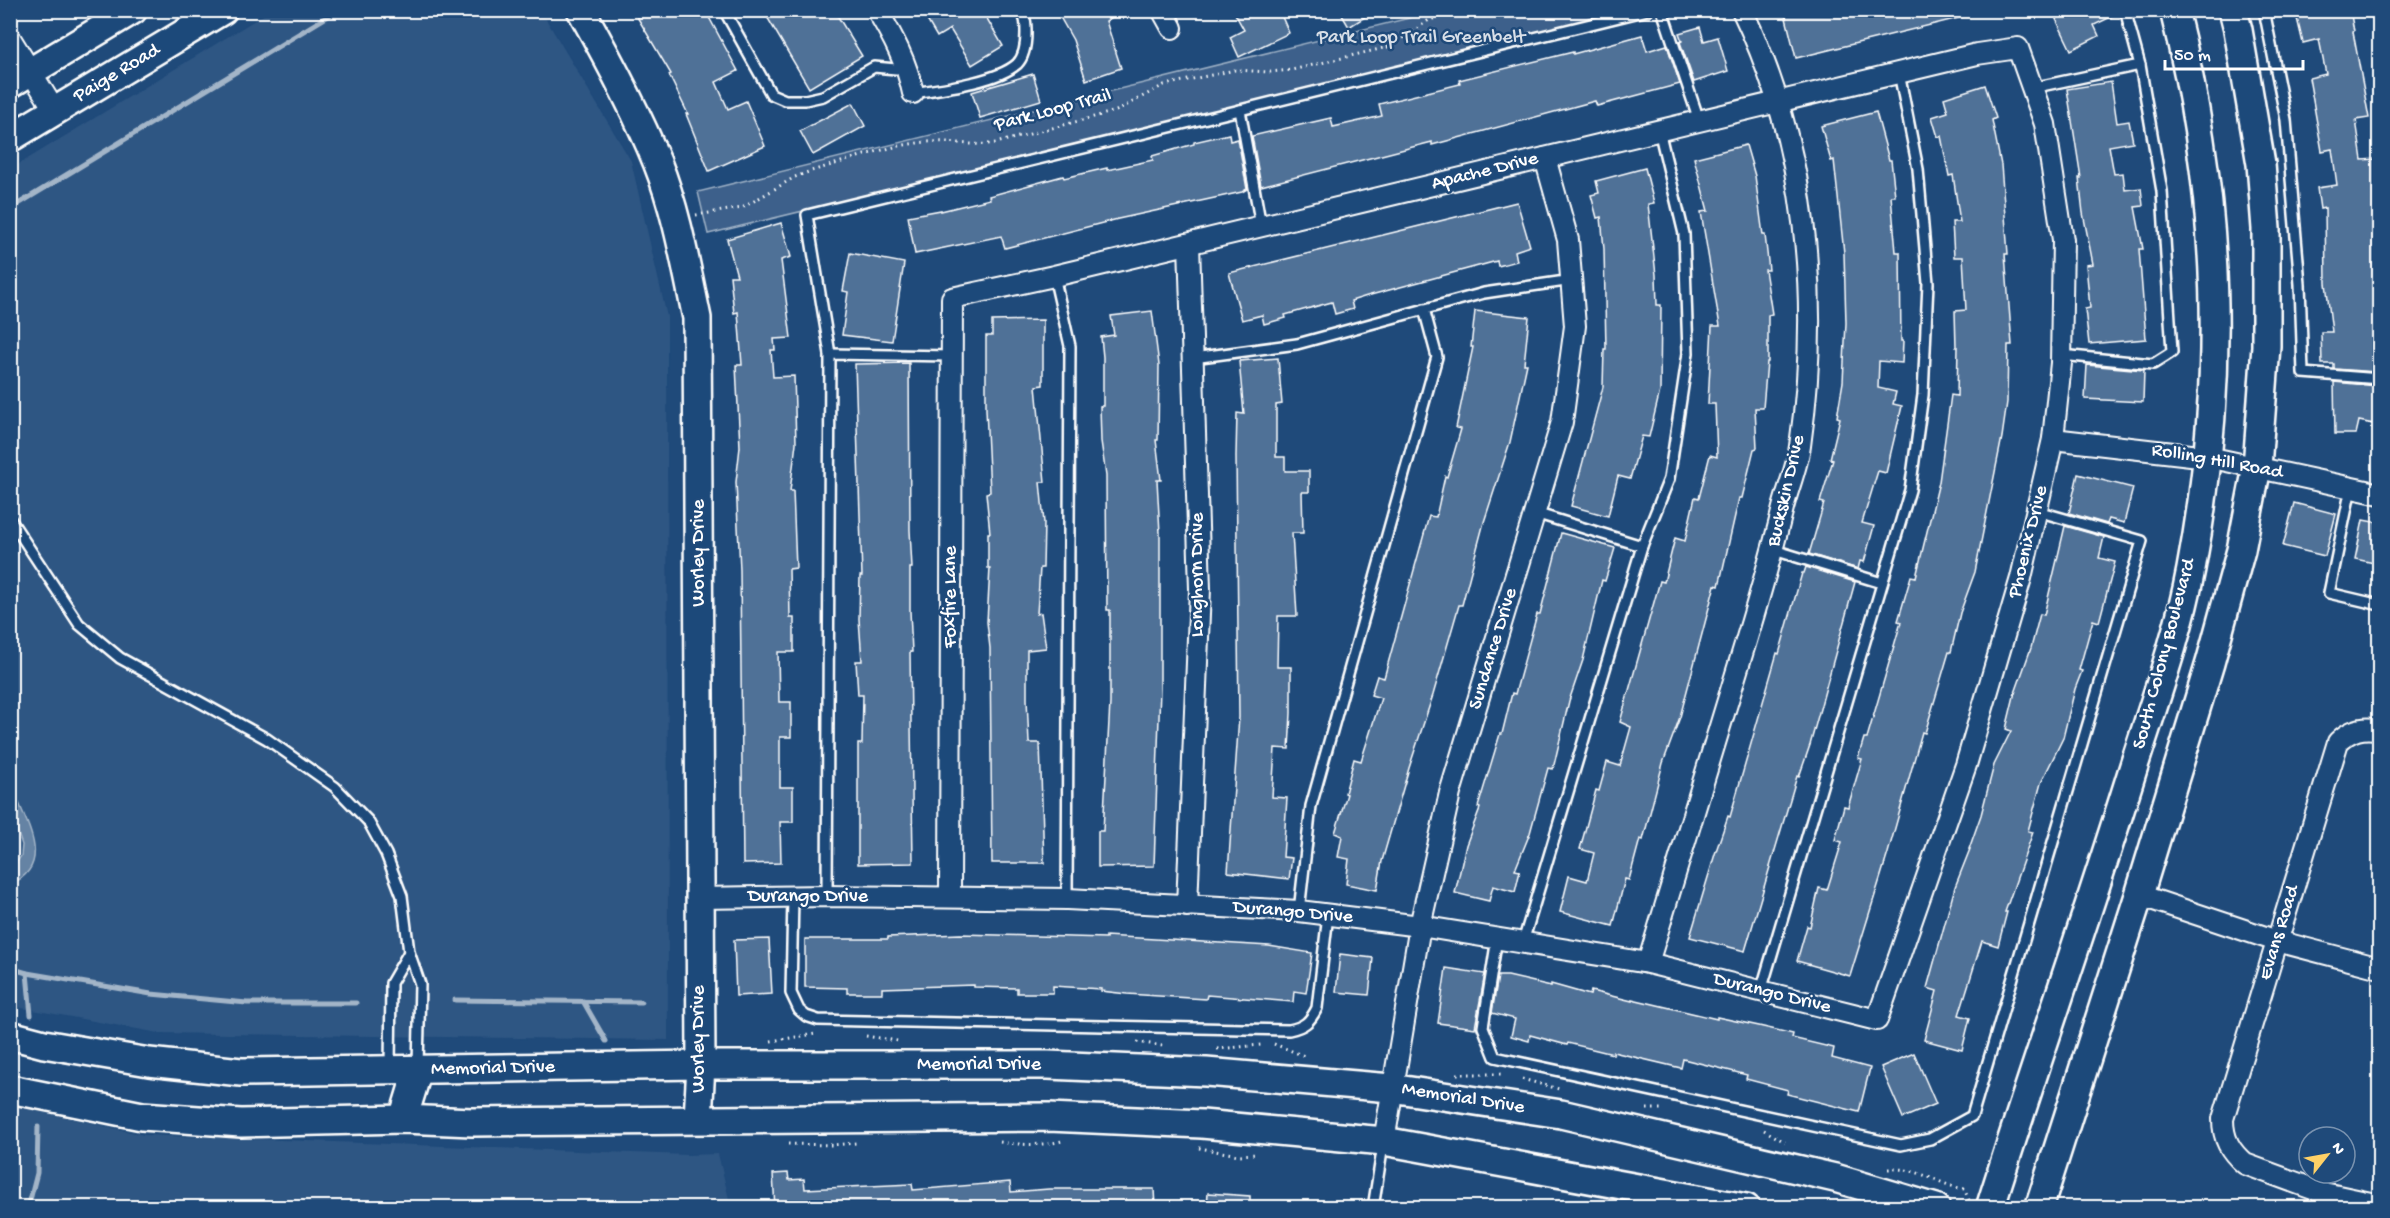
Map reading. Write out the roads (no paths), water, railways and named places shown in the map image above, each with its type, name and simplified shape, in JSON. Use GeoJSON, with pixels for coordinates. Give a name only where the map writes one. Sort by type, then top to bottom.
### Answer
{"type":"FeatureCollection","features":[{"type":"Feature","properties":{"kind":"street"},"geometry":{"type":"LineString","coordinates":[[20,78],[133,10]]}},
{"type":"Feature","properties":{"kind":"street","name":"Paige Road"},"geometry":{"type":"LineString","coordinates":[[10,138],[222,10]]}},
{"type":"Feature","properties":{"kind":"street","name":"Worley Drive"},"geometry":{"type":"LineString","coordinates":[[581,10],[616,72],[658,163],[676,222],[697,318],[701,1065],[698,1119]]}},
{"type":"Feature","properties":{"kind":"street"},"geometry":{"type":"LineString","coordinates":[[877,10],[909,70],[913,93]]}},
{"type":"Feature","properties":{"kind":"street"},"geometry":{"type":"LineString","coordinates":[[1162,10],[1172,28]]}},
{"type":"Feature","properties":{"kind":"street","name":"Buckskin Drive"},"geometry":{"type":"LineString","coordinates":[[1648,963],[1774,550],[1800,448],[1809,321],[1807,256],[1799,189],[1788,134],[1757,41],[1742,10]]}},
{"type":"Feature","properties":{"kind":"street","name":"South Colony Boulevard"},"geometry":{"type":"LineString","coordinates":[[1990,1208],[2114,830],[2176,633],[2191,572],[2208,457],[2215,333],[2211,217],[2203,148],[2174,10]]}},
{"type":"Feature","properties":{"kind":"street"},"geometry":{"type":"LineString","coordinates":[[2039,1208],[2139,895],[2213,652],[2241,550],[2257,467],[2266,336],[2266,229],[2261,164],[2233,10]]}},
{"type":"Feature","properties":{"kind":"street"},"geometry":{"type":"LineString","coordinates":[[10,38],[20,78],[55,111]]}},
{"type":"Feature","properties":{"kind":"street","name":"Apache Drive"},"geometry":{"type":"LineString","coordinates":[[952,298],[1189,244],[1977,54],[2019,48]]}},
{"type":"Feature","properties":{"kind":"street","name":"Phoenix Drive"},"geometry":{"type":"LineString","coordinates":[[1877,1020],[1966,765],[2021,578],[2053,439],[2061,354],[2063,240],[2045,124],[2019,48]]}},
{"type":"Feature","properties":{"kind":"street","name":"Sundance Drive"},"geometry":{"type":"LineString","coordinates":[[1384,1141],[1391,1088],[1420,926],[1450,793],[1562,422],[1575,326],[1568,240],[1545,158]]}},
{"type":"Feature","properties":{"kind":"street","name":"Longhorn Drive"},"geometry":{"type":"LineString","coordinates":[[1187,906],[1200,589],[1189,244]]}},
{"type":"Feature","properties":{"kind":"street","name":"Foxfire Lane"},"geometry":{"type":"LineString","coordinates":[[950,897],[952,298]]}},
{"type":"Feature","properties":{"kind":"street","name":"Rolling Hill Road"},"geometry":{"type":"LineString","coordinates":[[2053,439],[2208,457],[2379,494]]}},
{"type":"Feature","properties":{"kind":"street","name":"Evans Road"},"geometry":{"type":"LineString","coordinates":[[2379,730],[2364,728],[2354,730],[2338,742],[2223,1119],[2223,1131],[2227,1142],[2235,1155],[2245,1164],[2324,1193],[2379,1205]]}},
{"type":"Feature","properties":{"kind":"street"},"geometry":{"type":"LineString","coordinates":[[2139,895],[2277,941],[2379,968]]}},
{"type":"Feature","properties":{"kind":"street","name":"Durango Drive"},"geometry":{"type":"LineString","coordinates":[[699,898],[827,896],[1067,899],[1299,911],[1420,926],[1648,963],[1877,1020]]}},
{"type":"Feature","properties":{"kind":"street","name":"Memorial Drive"},"geometry":{"type":"LineString","coordinates":[[10,1035],[44,1044],[149,1062],[241,1072],[701,1065],[1048,1065],[1206,1072],[1391,1088],[1560,1114],[1835,1178],[1936,1208]]}},
{"type":"Feature","properties":{"kind":"street"},"geometry":{"type":"LineString","coordinates":[[390,1070],[403,1119]]}},
{"type":"Feature","properties":{"kind":"street"},"geometry":{"type":"LineString","coordinates":[[403,1119],[418,1070]]}},
{"type":"Feature","properties":{"kind":"street"},"geometry":{"type":"LineString","coordinates":[[10,1089],[142,1116],[241,1123],[403,1119],[472,1122],[1049,1117],[1202,1124],[1384,1141],[1746,1208]]}},
{"type":"Feature","properties":{"kind":"lane"},"geometry":{"type":"LineString","coordinates":[[724,10],[771,94],[785,100],[805,100],[823,96],[874,68],[909,70]]}},
{"type":"Feature","properties":{"kind":"lane"},"geometry":{"type":"LineString","coordinates":[[913,93],[999,74],[1018,63],[1026,46],[1025,17],[1022,10]]}},
{"type":"Feature","properties":{"kind":"lane"},"geometry":{"type":"LineString","coordinates":[[827,896],[830,354],[807,215],[1648,10]]}},
{"type":"Feature","properties":{"kind":"lane"},"geometry":{"type":"LineString","coordinates":[[1662,10],[1699,120]]}},
{"type":"Feature","properties":{"kind":"lane"},"geometry":{"type":"LineString","coordinates":[[2061,354],[2152,364],[2172,352],[2162,191],[2140,65],[2125,10]]}},
{"type":"Feature","properties":{"kind":"lane"},"geometry":{"type":"LineString","coordinates":[[2264,10],[2286,120],[2300,284],[2303,372],[2379,379]]}},
{"type":"Feature","properties":{"kind":"lane"},"geometry":{"type":"LineString","coordinates":[[2032,88],[2140,65]]}},
{"type":"Feature","properties":{"kind":"lane"},"geometry":{"type":"LineString","coordinates":[[1761,991],[1910,490],[1923,395],[1928,283],[1918,169],[1899,73]]}},
{"type":"Feature","properties":{"kind":"lane"},"geometry":{"type":"LineString","coordinates":[[1240,110],[1261,226]]}},
{"type":"Feature","properties":{"kind":"lane"},"geometry":{"type":"LineString","coordinates":[[1523,942],[1642,546],[1669,479],[1688,353],[1684,234],[1659,130]]}},
{"type":"Feature","properties":{"kind":"lane"},"geometry":{"type":"LineString","coordinates":[[1054,276],[1070,346],[1067,899]]}},
{"type":"Feature","properties":{"kind":"lane"},"geometry":{"type":"LineString","coordinates":[[1193,358],[1298,344],[1484,293],[1572,280]]}},
{"type":"Feature","properties":{"kind":"lane"},"geometry":{"type":"LineString","coordinates":[[1299,911],[1311,806],[1437,357],[1424,309]]}},
{"type":"Feature","properties":{"kind":"lane"},"geometry":{"type":"LineString","coordinates":[[830,354],[952,356]]}},
{"type":"Feature","properties":{"kind":"lane"},"geometry":{"type":"LineString","coordinates":[[2351,488],[2329,593],[2379,605]]}},
{"type":"Feature","properties":{"kind":"lane"},"geometry":{"type":"LineString","coordinates":[[1497,938],[1483,1027],[1495,1057],[1901,1145],[1930,1139],[1972,1116],[2142,541],[2037,511]]}},
{"type":"Feature","properties":{"kind":"lane"},"geometry":{"type":"LineString","coordinates":[[1535,513],[1642,546]]}},
{"type":"Feature","properties":{"kind":"lane"},"geometry":{"type":"LineString","coordinates":[[10,519],[79,624],[120,658],[267,739],[335,787],[368,821],[386,854],[402,896],[409,952],[420,984],[418,1070]]}},
{"type":"Feature","properties":{"kind":"lane"},"geometry":{"type":"LineString","coordinates":[[1774,550],[1882,583]]}},
{"type":"Feature","properties":{"kind":"lane"},"geometry":{"type":"LineString","coordinates":[[794,897],[791,993],[799,1010],[806,1016],[818,1020],[1289,1030],[1303,1027],[1311,1020],[1317,1008],[1328,915]]}},
{"type":"Feature","properties":{"kind":"lane"},"geometry":{"type":"LineString","coordinates":[[390,1070],[391,983],[409,952]]}},
{"type":"Feature","properties":{"kind":"lane"},"geometry":{"type":"LineString","coordinates":[[1373,1208],[1384,1141]]}},
{"type":"Feature","properties":{"kind":"waterway"},"geometry":{"type":"LineString","coordinates":[[10,209],[338,10]]}},
{"type":"Feature","properties":{"kind":"waterway"},"geometry":{"type":"LineString","coordinates":[[10,968],[27,973],[151,994],[247,1003],[356,1003]]}},
{"type":"Feature","properties":{"kind":"waterway"},"geometry":{"type":"LineString","coordinates":[[27,973],[31,1015]]}},
{"type":"Feature","properties":{"kind":"waterway"},"geometry":{"type":"LineString","coordinates":[[455,1000],[641,1002]]}},
{"type":"Feature","properties":{"kind":"waterway"},"geometry":{"type":"LineString","coordinates":[[583,1001],[606,1041]]}},
{"type":"Feature","properties":{"kind":"waterway"},"geometry":{"type":"LineString","coordinates":[[28,1208],[37,1173],[38,1127]]}},
{"type":"Feature","properties":{"kind":"park label","name":"Park Loop Trail Greenbelt"},"geometry":{"type":"Point","coordinates":[1421,38]}}]}
